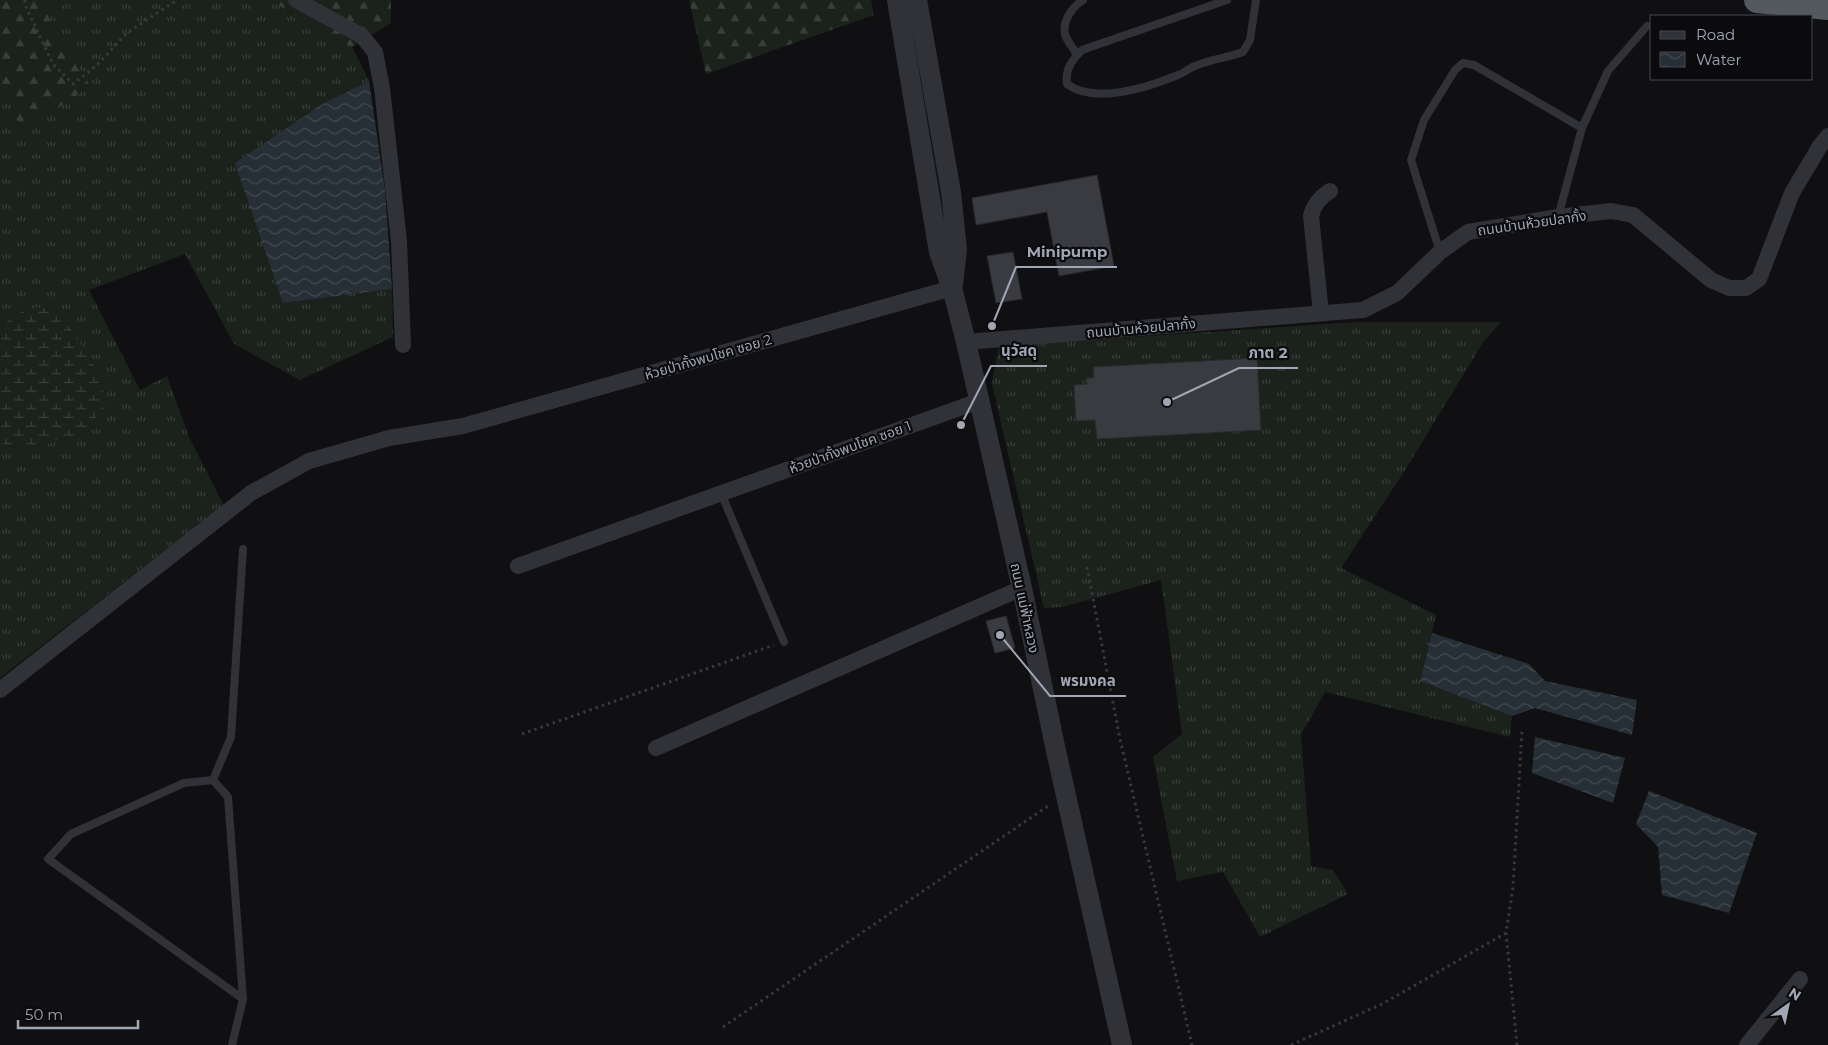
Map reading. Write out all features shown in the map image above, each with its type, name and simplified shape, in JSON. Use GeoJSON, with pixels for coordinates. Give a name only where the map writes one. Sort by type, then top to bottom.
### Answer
{"type":"FeatureCollection","features":[{"type":"Feature","properties":{"kind":"highway"},"geometry":{"type":"LineString","coordinates":[[1757,0],[1828,8]]}},
{"type":"Feature","properties":{"kind":"street"},"geometry":{"type":"LineString","coordinates":[[296,0],[362,36],[375,52],[382,88],[399,241],[404,345]]}},
{"type":"Feature","properties":{"kind":"street","name":"ถนน แม่ฟ้าหลวง"},"geometry":{"type":"LineString","coordinates":[[897,0],[939,252],[952,288],[966,342],[1122,1045]]}},
{"type":"Feature","properties":{"kind":"street"},"geometry":{"type":"LineString","coordinates":[[917,0],[951,192],[956,249],[952,288]]}},
{"type":"Feature","properties":{"kind":"street","name":"ถนนบ้านห้วยปลากั้ง"},"geometry":{"type":"LineString","coordinates":[[966,342],[1363,310],[1397,293],[1440,252],[1468,232],[1558,217],[1611,211],[1634,215],[1711,280],[1729,288],[1746,288],[1759,278],[1792,193],[1828,136]]}},
{"type":"Feature","properties":{"kind":"street"},"geometry":{"type":"LineString","coordinates":[[1321,313],[1311,216],[1316,203],[1330,190]]}},
{"type":"Feature","properties":{"kind":"street","name":"ห้วยป่ากั้งพบโชค ซอย 2"},"geometry":{"type":"LineString","coordinates":[[0,690],[251,493],[309,461],[389,438],[463,426],[952,288]]}},
{"type":"Feature","properties":{"kind":"street","name":"ห้วยป่ากั้งพบโชค ซอย 1"},"geometry":{"type":"LineString","coordinates":[[518,566],[979,401]]}},
{"type":"Feature","properties":{"kind":"street"},"geometry":{"type":"LineString","coordinates":[[656,748],[1022,588]]}},
{"type":"Feature","properties":{"kind":"street"},"geometry":{"type":"LineString","coordinates":[[1747,1045],[1800,979]]}},
{"type":"Feature","properties":{"kind":"lane"},"geometry":{"type":"LineString","coordinates":[[1077,55],[1065,34],[1065,24],[1076,4],[1083,0]]}},
{"type":"Feature","properties":{"kind":"lane"},"geometry":{"type":"LineString","coordinates":[[1227,0],[1082,50],[1073,59],[1066,75],[1068,84],[1084,93],[1132,91],[1179,74],[1195,66],[1243,52],[1250,40],[1256,0]]}},
{"type":"Feature","properties":{"kind":"lane"},"geometry":{"type":"LineString","coordinates":[[1558,217],[1582,128],[1608,71],[1647,26]]}},
{"type":"Feature","properties":{"kind":"lane"},"geometry":{"type":"LineString","coordinates":[[1440,252],[1411,160],[1424,120],[1455,70],[1463,63],[1474,65],[1582,128]]}},
{"type":"Feature","properties":{"kind":"lane"},"geometry":{"type":"LineString","coordinates":[[721,493],[784,642]]}},
{"type":"Feature","properties":{"kind":"lane"},"geometry":{"type":"LineString","coordinates":[[212,780],[231,737],[243,549]]}},
{"type":"Feature","properties":{"kind":"lane"},"geometry":{"type":"LineString","coordinates":[[212,780],[228,797],[243,999],[232,1045]]}},
{"type":"Feature","properties":{"kind":"lane"},"geometry":{"type":"LineString","coordinates":[[212,780],[184,783],[71,834],[48,859],[243,999]]}},
{"type":"Feature","properties":{"kind":"path"},"geometry":{"type":"LineString","coordinates":[[25,0],[25,5],[53,64],[74,84],[97,65],[127,33],[177,0]]}},
{"type":"Feature","properties":{"kind":"path"},"geometry":{"type":"LineString","coordinates":[[1087,567],[1120,739],[1192,1045]]}},
{"type":"Feature","properties":{"kind":"path"},"geometry":{"type":"LineString","coordinates":[[522,734],[784,642]]}},
{"type":"Feature","properties":{"kind":"path"},"geometry":{"type":"LineString","coordinates":[[1517,1045],[1506,933],[1513,887],[1522,730]]}},
{"type":"Feature","properties":{"kind":"path"},"geometry":{"type":"LineString","coordinates":[[723,1026],[1066,794]]}},
{"type":"Feature","properties":{"kind":"path"},"geometry":{"type":"LineString","coordinates":[[1291,1045],[1384,1004],[1506,933]]}},
{"type":"Feature","properties":{"kind":"green space"},"geometry":{"type":"Polygon","coordinates":[[[0,0],[41,0],[51,22],[89,84],[65,104],[19,127],[8,96],[0,86],[0,0]]]}},
{"type":"Feature","properties":{"kind":"green space"},"geometry":{"type":"Polygon","coordinates":[[[41,0],[269,0],[352,47],[369,81],[324,103],[283,303],[392,289],[393,337],[300,380],[234,344],[185,254],[89,290],[140,390],[167,376],[189,437],[225,508],[169,547],[0,678],[0,441],[5,446],[29,449],[80,434],[106,405],[26,309],[0,326],[0,86],[8,96],[19,127],[65,104],[89,84],[51,22],[41,0]]]}},
{"type":"Feature","properties":{"kind":"green space"},"geometry":{"type":"Polygon","coordinates":[[[269,0],[391,0],[391,23],[352,47],[269,0]]]}},
{"type":"Feature","properties":{"kind":"green space"},"geometry":{"type":"Polygon","coordinates":[[[689,0],[871,0],[874,15],[706,74],[689,0]]]}},
{"type":"Feature","properties":{"kind":"green space"},"geometry":{"type":"Polygon","coordinates":[[[43,307],[62,318],[77,337],[100,376],[106,406],[80,434],[29,449],[5,446],[0,441],[0,326],[26,309],[43,307]]]}},
{"type":"Feature","properties":{"kind":"green space"},"geometry":{"type":"Polygon","coordinates":[[[1356,322],[1501,322],[1484,341],[1407,467],[1341,568],[1436,615],[1420,681],[1512,716],[1510,737],[1325,692],[1301,735],[1311,866],[1333,870],[1348,894],[1260,937],[1223,872],[1177,881],[1153,757],[1182,734],[1161,580],[1062,607],[1044,608],[992,384],[999,346],[1356,322]]]}},
{"type":"Feature","properties":{"kind":"water"},"geometry":{"type":"Polygon","coordinates":[[[369,81],[385,190],[392,289],[283,303],[235,163],[324,103],[369,81]]]}},
{"type":"Feature","properties":{"kind":"water"},"geometry":{"type":"Polygon","coordinates":[[[1432,633],[1529,664],[1545,681],[1637,700],[1632,735],[1535,708],[1512,716],[1420,681],[1432,633]]]}},
{"type":"Feature","properties":{"kind":"water"},"geometry":{"type":"Polygon","coordinates":[[[1535,737],[1625,758],[1613,803],[1532,773],[1535,737]]]}},
{"type":"Feature","properties":{"kind":"water"},"geometry":{"type":"Polygon","coordinates":[[[1649,791],[1757,833],[1729,913],[1662,895],[1658,847],[1636,824],[1649,791]]]}},
{"type":"Feature","properties":{"kind":"building"},"geometry":{"type":"Polygon","coordinates":[[[1097,175],[1114,266],[1059,276],[1047,212],[976,225],[972,198],[1097,175]]]}},
{"type":"Feature","properties":{"kind":"building"},"geometry":{"type":"Polygon","coordinates":[[[1013,252],[1022,299],[996,303],[987,256],[1013,252]]]}},
{"type":"Feature","properties":{"kind":"building"},"geometry":{"type":"Polygon","coordinates":[[[1257,358],[1261,430],[1097,439],[1095,420],[1076,421],[1074,385],[1087,384],[1087,378],[1094,378],[1093,367],[1257,358]]]}},
{"type":"Feature","properties":{"kind":"building"},"geometry":{"type":"Polygon","coordinates":[[[1006,616],[1015,648],[995,653],[986,621],[1006,616]]]}},
{"type":"Feature","properties":{"kind":"place","name":"Minipump"},"geometry":{"type":"Point","coordinates":[992,326]}},
{"type":"Feature","properties":{"kind":"place","name":"ภาต 2"},"geometry":{"type":"Point","coordinates":[1167,402]}},
{"type":"Feature","properties":{"kind":"place","name":"นุวัสดุ"},"geometry":{"type":"Point","coordinates":[961,425]}},
{"type":"Feature","properties":{"kind":"place","name":"พรมงคล"},"geometry":{"type":"Point","coordinates":[1000,635]}}]}
